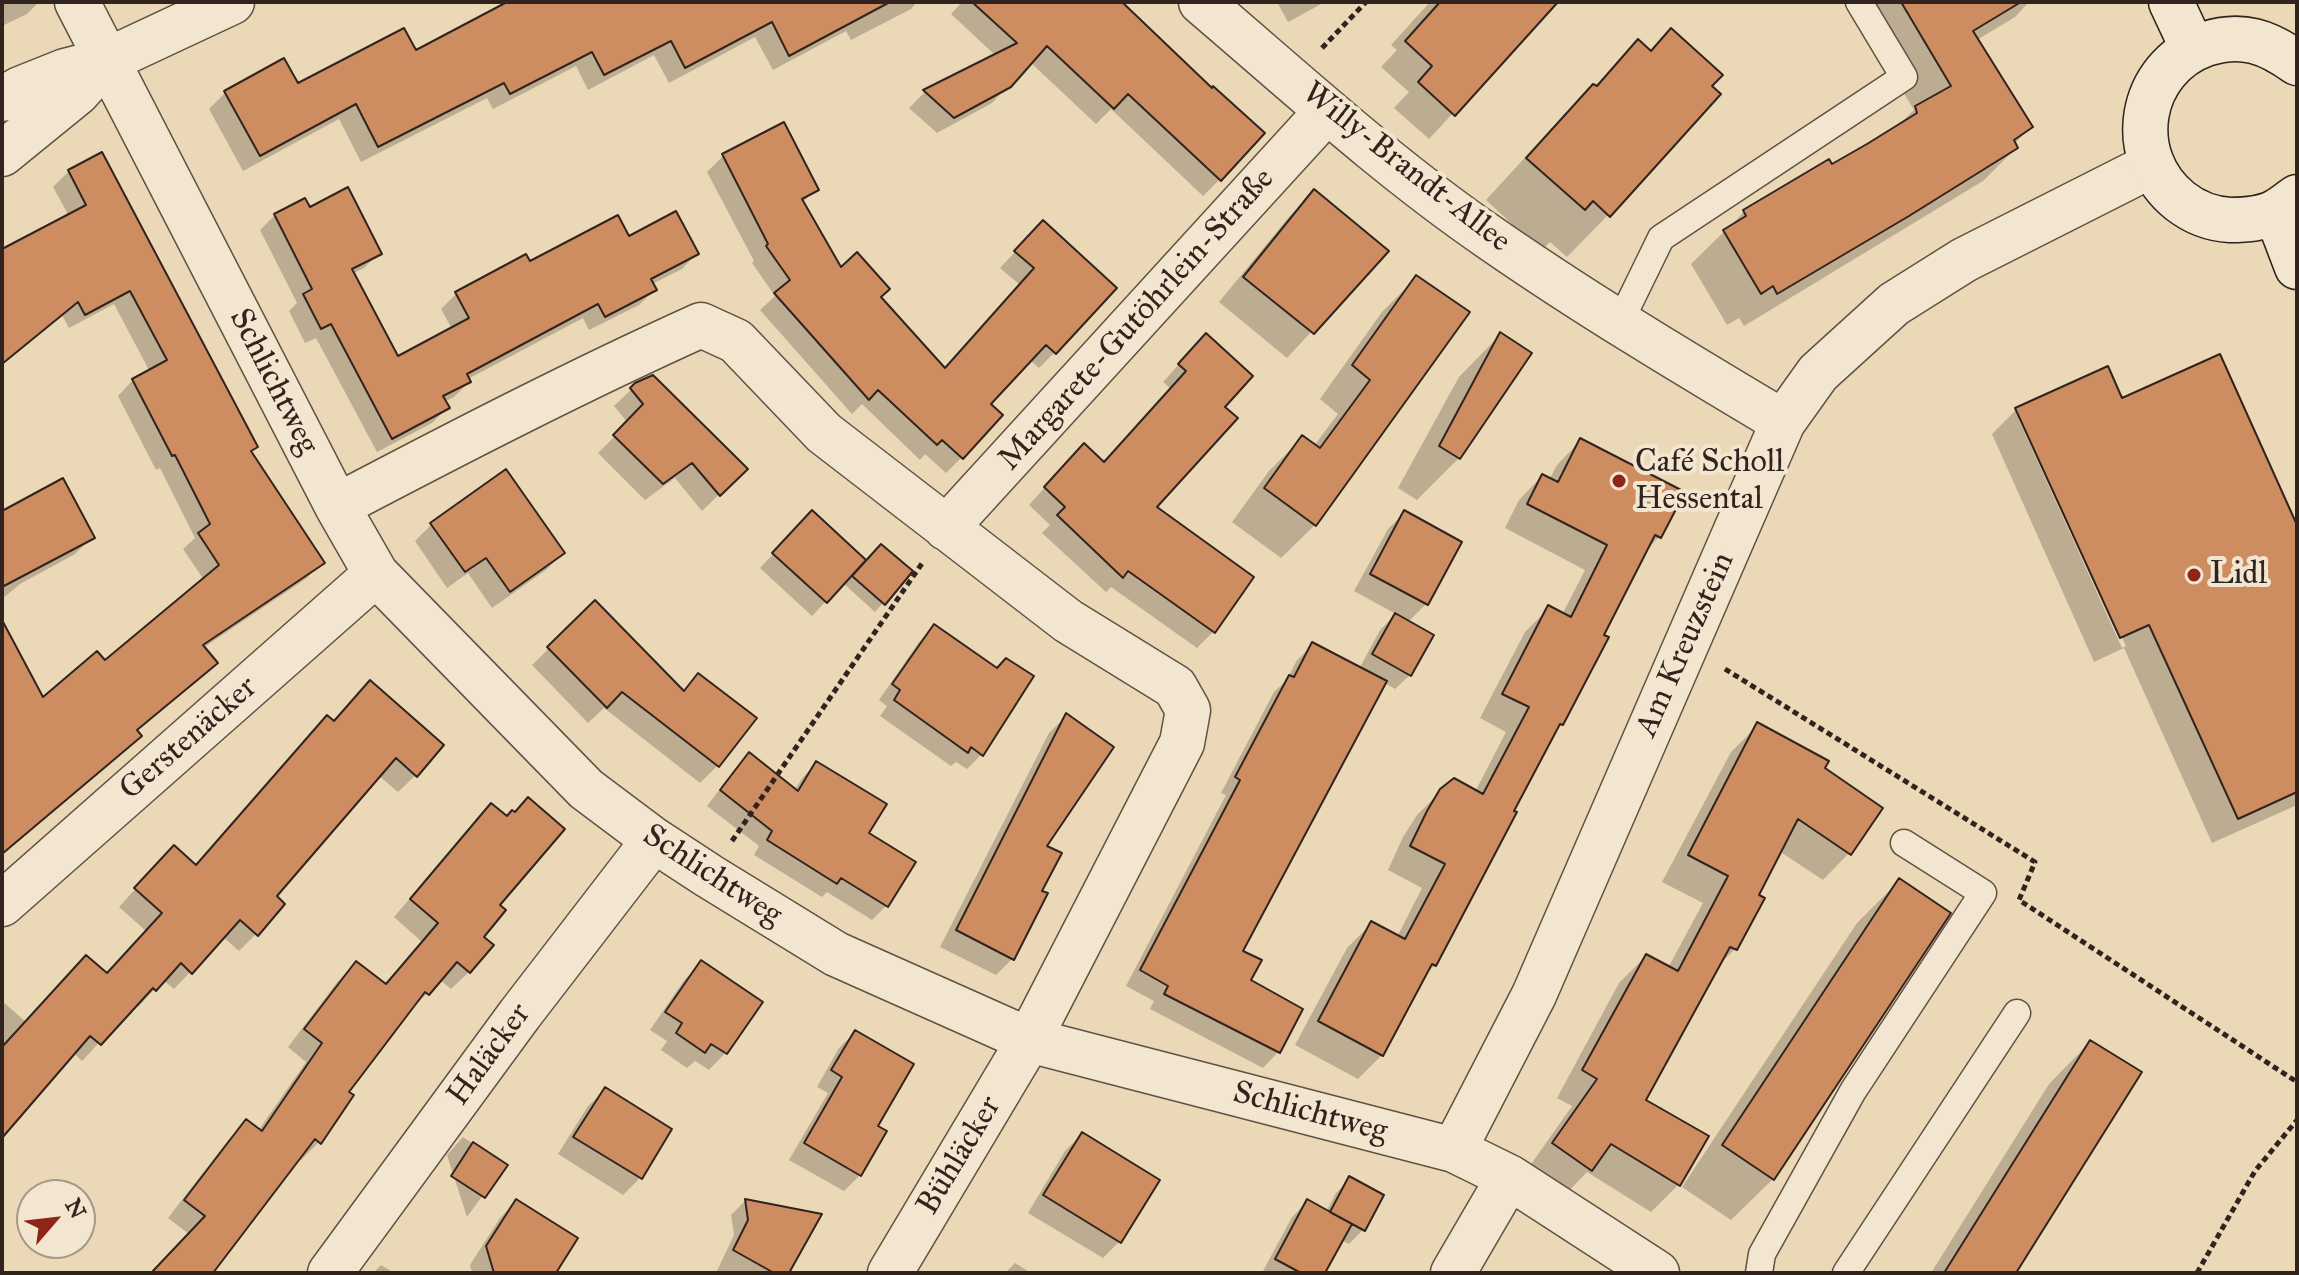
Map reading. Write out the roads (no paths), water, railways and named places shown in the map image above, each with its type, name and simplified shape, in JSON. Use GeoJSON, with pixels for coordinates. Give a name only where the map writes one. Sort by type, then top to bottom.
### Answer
{"type":"FeatureCollection","features":[{"type":"Feature","properties":{"kind":"street","name":"Schlichtweg"},"geometry":{"type":"LineString","coordinates":[[77,2],[337,506],[376,574],[586,789],[654,840],[836,954],[1029,1040],[1454,1150],[1509,1177],[1628,1265]]}},
{"type":"Feature","properties":{"kind":"street"},"geometry":{"type":"LineString","coordinates":[[2,99],[65,71],[108,60],[232,2]]}},
{"type":"Feature","properties":{"kind":"street","name":"Willy-Brandt-Allee"},"geometry":{"type":"LineString","coordinates":[[1201,2],[1327,111],[1488,236],[1783,422]]}},
{"type":"Feature","properties":{"kind":"street"},"geometry":{"type":"LineString","coordinates":[[2171,2],[2193,49]]}},
{"type":"Feature","properties":{"kind":"street"},"geometry":{"type":"LineString","coordinates":[[2297,63],[2276,48],[2249,39],[2220,40],[2193,49],[2171,65],[2156,87],[2146,112],[2145,139],[2152,165],[2167,190],[2190,209],[2218,220],[2248,220],[2287,204],[2297,267]]}},
{"type":"Feature","properties":{"kind":"street"},"geometry":{"type":"LineString","coordinates":[[2,154],[77,93],[108,60]]}},
{"type":"Feature","properties":{"kind":"street","name":"Margarete-Gutöhrlein-Straße"},"geometry":{"type":"LineString","coordinates":[[946,528],[1327,111]]}},
{"type":"Feature","properties":{"kind":"street","name":"Am Kreuzstein"},"geometry":{"type":"LineString","coordinates":[[1454,1150],[1534,995],[1783,422],[1818,373],[1894,304],[1964,260],[2152,165]]}},
{"type":"Feature","properties":{"kind":"street"},"geometry":{"type":"LineString","coordinates":[[337,506],[609,367],[701,325],[736,341],[824,433],[1068,621],[1175,687],[1188,710],[1182,743],[1029,1040]]}},
{"type":"Feature","properties":{"kind":"street","name":"Gerstenäcker"},"geometry":{"type":"LineString","coordinates":[[2,904],[376,574]]}},
{"type":"Feature","properties":{"kind":"street","name":"Haläcker"},"geometry":{"type":"LineString","coordinates":[[330,1273],[520,1014],[654,840]]}},
{"type":"Feature","properties":{"kind":"street","name":"Bühläcker"},"geometry":{"type":"LineString","coordinates":[[890,1273],[1029,1040]]}},
{"type":"Feature","properties":{"kind":"street"},"geometry":{"type":"LineString","coordinates":[[1453,1273],[1509,1177]]}},
{"type":"Feature","properties":{"kind":"lane"},"geometry":{"type":"LineString","coordinates":[[1620,322],[1661,238],[1904,77],[1859,2]]}},
{"type":"Feature","properties":{"kind":"lane"},"geometry":{"type":"LineString","coordinates":[[1759,1273],[1762,1254],[1853,1091],[1983,893],[1904,843]]}},
{"type":"Feature","properties":{"kind":"lane"},"geometry":{"type":"LineString","coordinates":[[1846,1273],[2017,1013]]}},
{"type":"Feature","properties":{"kind":"place","name":"Café Scholl Hessental"},"geometry":{"type":"Point","coordinates":[1619,481]}},
{"type":"Feature","properties":{"kind":"place","name":"Lidl"},"geometry":{"type":"Point","coordinates":[2194,575]}}]}
